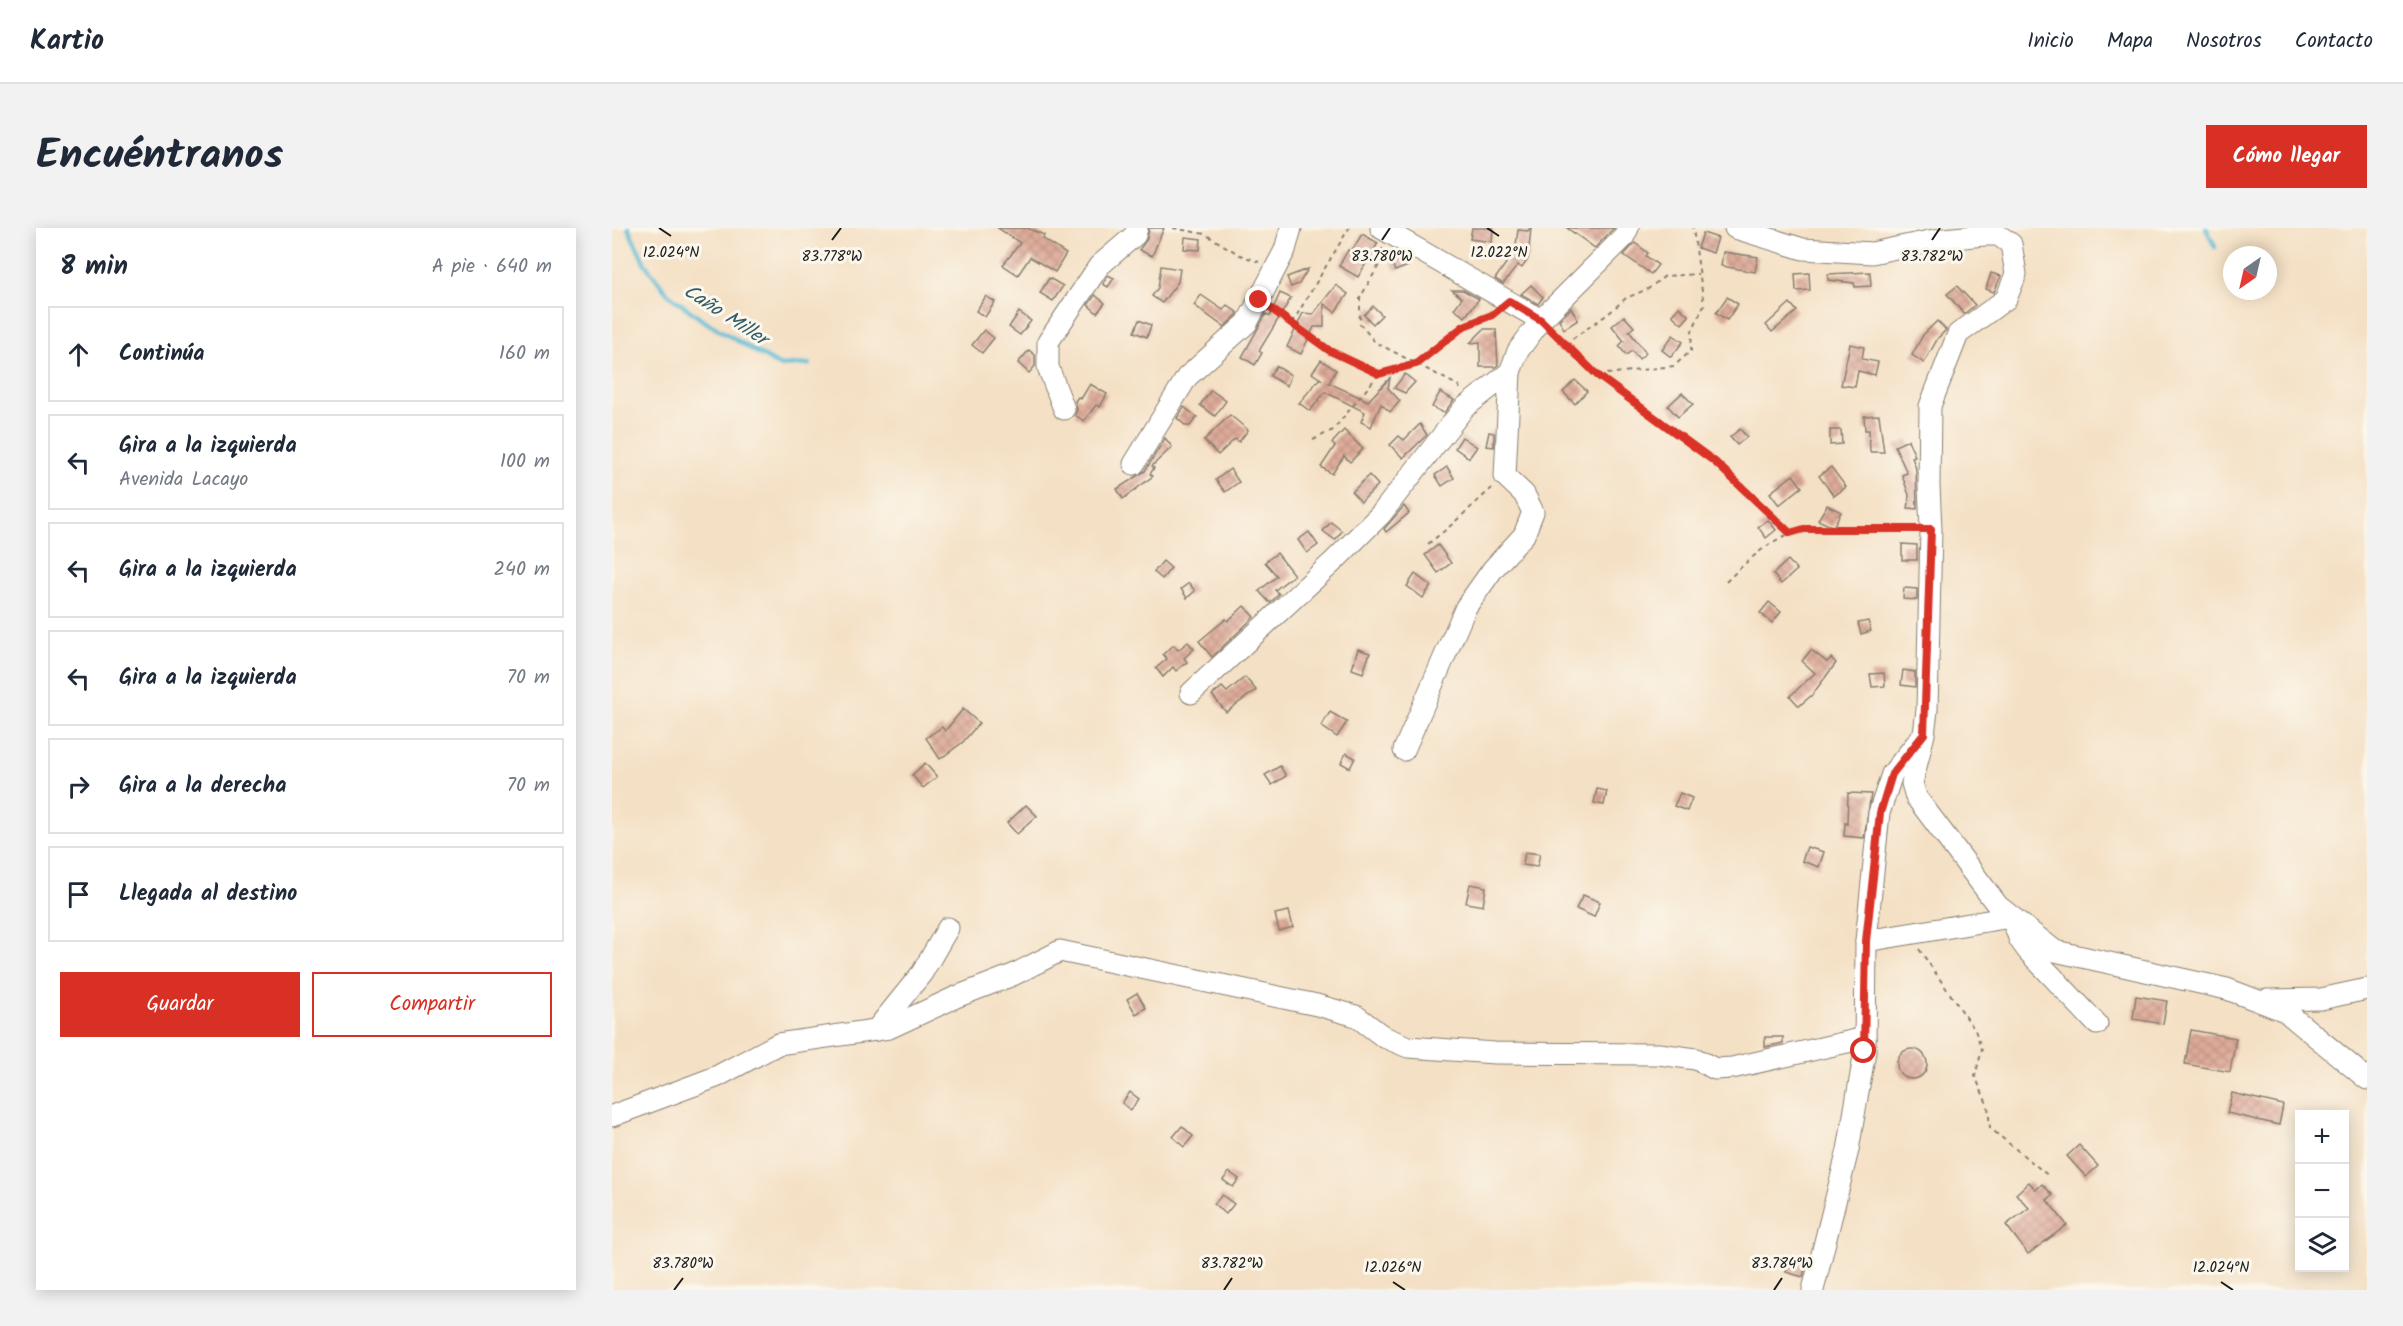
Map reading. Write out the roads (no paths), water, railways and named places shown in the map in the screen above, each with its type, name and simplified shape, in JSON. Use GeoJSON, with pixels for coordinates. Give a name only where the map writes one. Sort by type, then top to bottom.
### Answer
{"type":"FeatureCollection","features":[{"type":"Feature","properties":{"kind":"street"},"geometry":{"type":"LineString","coordinates":[[1064,409],[1048,367],[1048,342],[1099,266],[1135,235],[1137,228]]}},
{"type":"Feature","properties":{"kind":"street"},"geometry":{"type":"LineString","coordinates":[[1134,464],[1187,377],[1247,322],[1285,250],[1291,228]]}},
{"type":"Feature","properties":{"kind":"street"},"geometry":{"type":"LineString","coordinates":[[1404,750],[1466,607],[1493,569],[1524,535],[1533,512],[1524,494],[1505,476],[1510,372],[1518,351],[1541,320],[1623,238],[1628,228]]}},
{"type":"Feature","properties":{"kind":"street"},"geometry":{"type":"LineString","coordinates":[[1735,228],[1803,249],[1872,253],[1934,240],[1998,235],[2011,244],[2016,274],[2006,299],[1958,334],[1930,406],[1931,529],[1924,734],[1912,783],[1916,797],[1998,906],[2055,951],[2227,989],[2285,1011],[2367,1079]]}},
{"type":"Feature","properties":{"kind":"street"},"geometry":{"type":"LineString","coordinates":[[1384,229],[1541,320]]}},
{"type":"Feature","properties":{"kind":"street"},"geometry":{"type":"LineString","coordinates":[[1191,693],[1334,561],[1381,514],[1464,408],[1510,372]]}},
{"type":"Feature","properties":{"kind":"street"},"geometry":{"type":"LineString","coordinates":[[1813,1290],[1848,1150],[1864,1051],[1866,941],[1880,813],[1892,774],[1924,734]]}},
{"type":"Feature","properties":{"kind":"street"},"geometry":{"type":"LineString","coordinates":[[1866,941],[2012,917]]}},
{"type":"Feature","properties":{"kind":"street"},"geometry":{"type":"LineString","coordinates":[[2012,917],[2020,940],[2028,951],[2097,1024]]}},
{"type":"Feature","properties":{"kind":"street"},"geometry":{"type":"LineString","coordinates":[[876,1030],[921,973],[948,928]]}},
{"type":"Feature","properties":{"kind":"street"},"geometry":{"type":"LineString","coordinates":[[612,1116],[716,1077],[778,1044],[889,1028],[956,997],[1013,975],[1060,951],[1317,1005],[1356,1016],[1384,1037],[1408,1047],[1496,1053],[1659,1054],[1696,1059],[1715,1069],[1732,1068],[1865,1038]]}},
{"type":"Feature","properties":{"kind":"street"},"geometry":{"type":"LineString","coordinates":[[2256,1000],[2320,999],[2367,989]]}},
{"type":"Feature","properties":{"kind":"waterway","name":"Caño Miller"},"geometry":{"type":"LineString","coordinates":[[628,228],[645,264],[668,294],[701,319],[780,366],[809,364]]}},
{"type":"Feature","properties":{"kind":"waterway"},"geometry":{"type":"LineString","coordinates":[[2206,228],[2215,247]]}}]}
